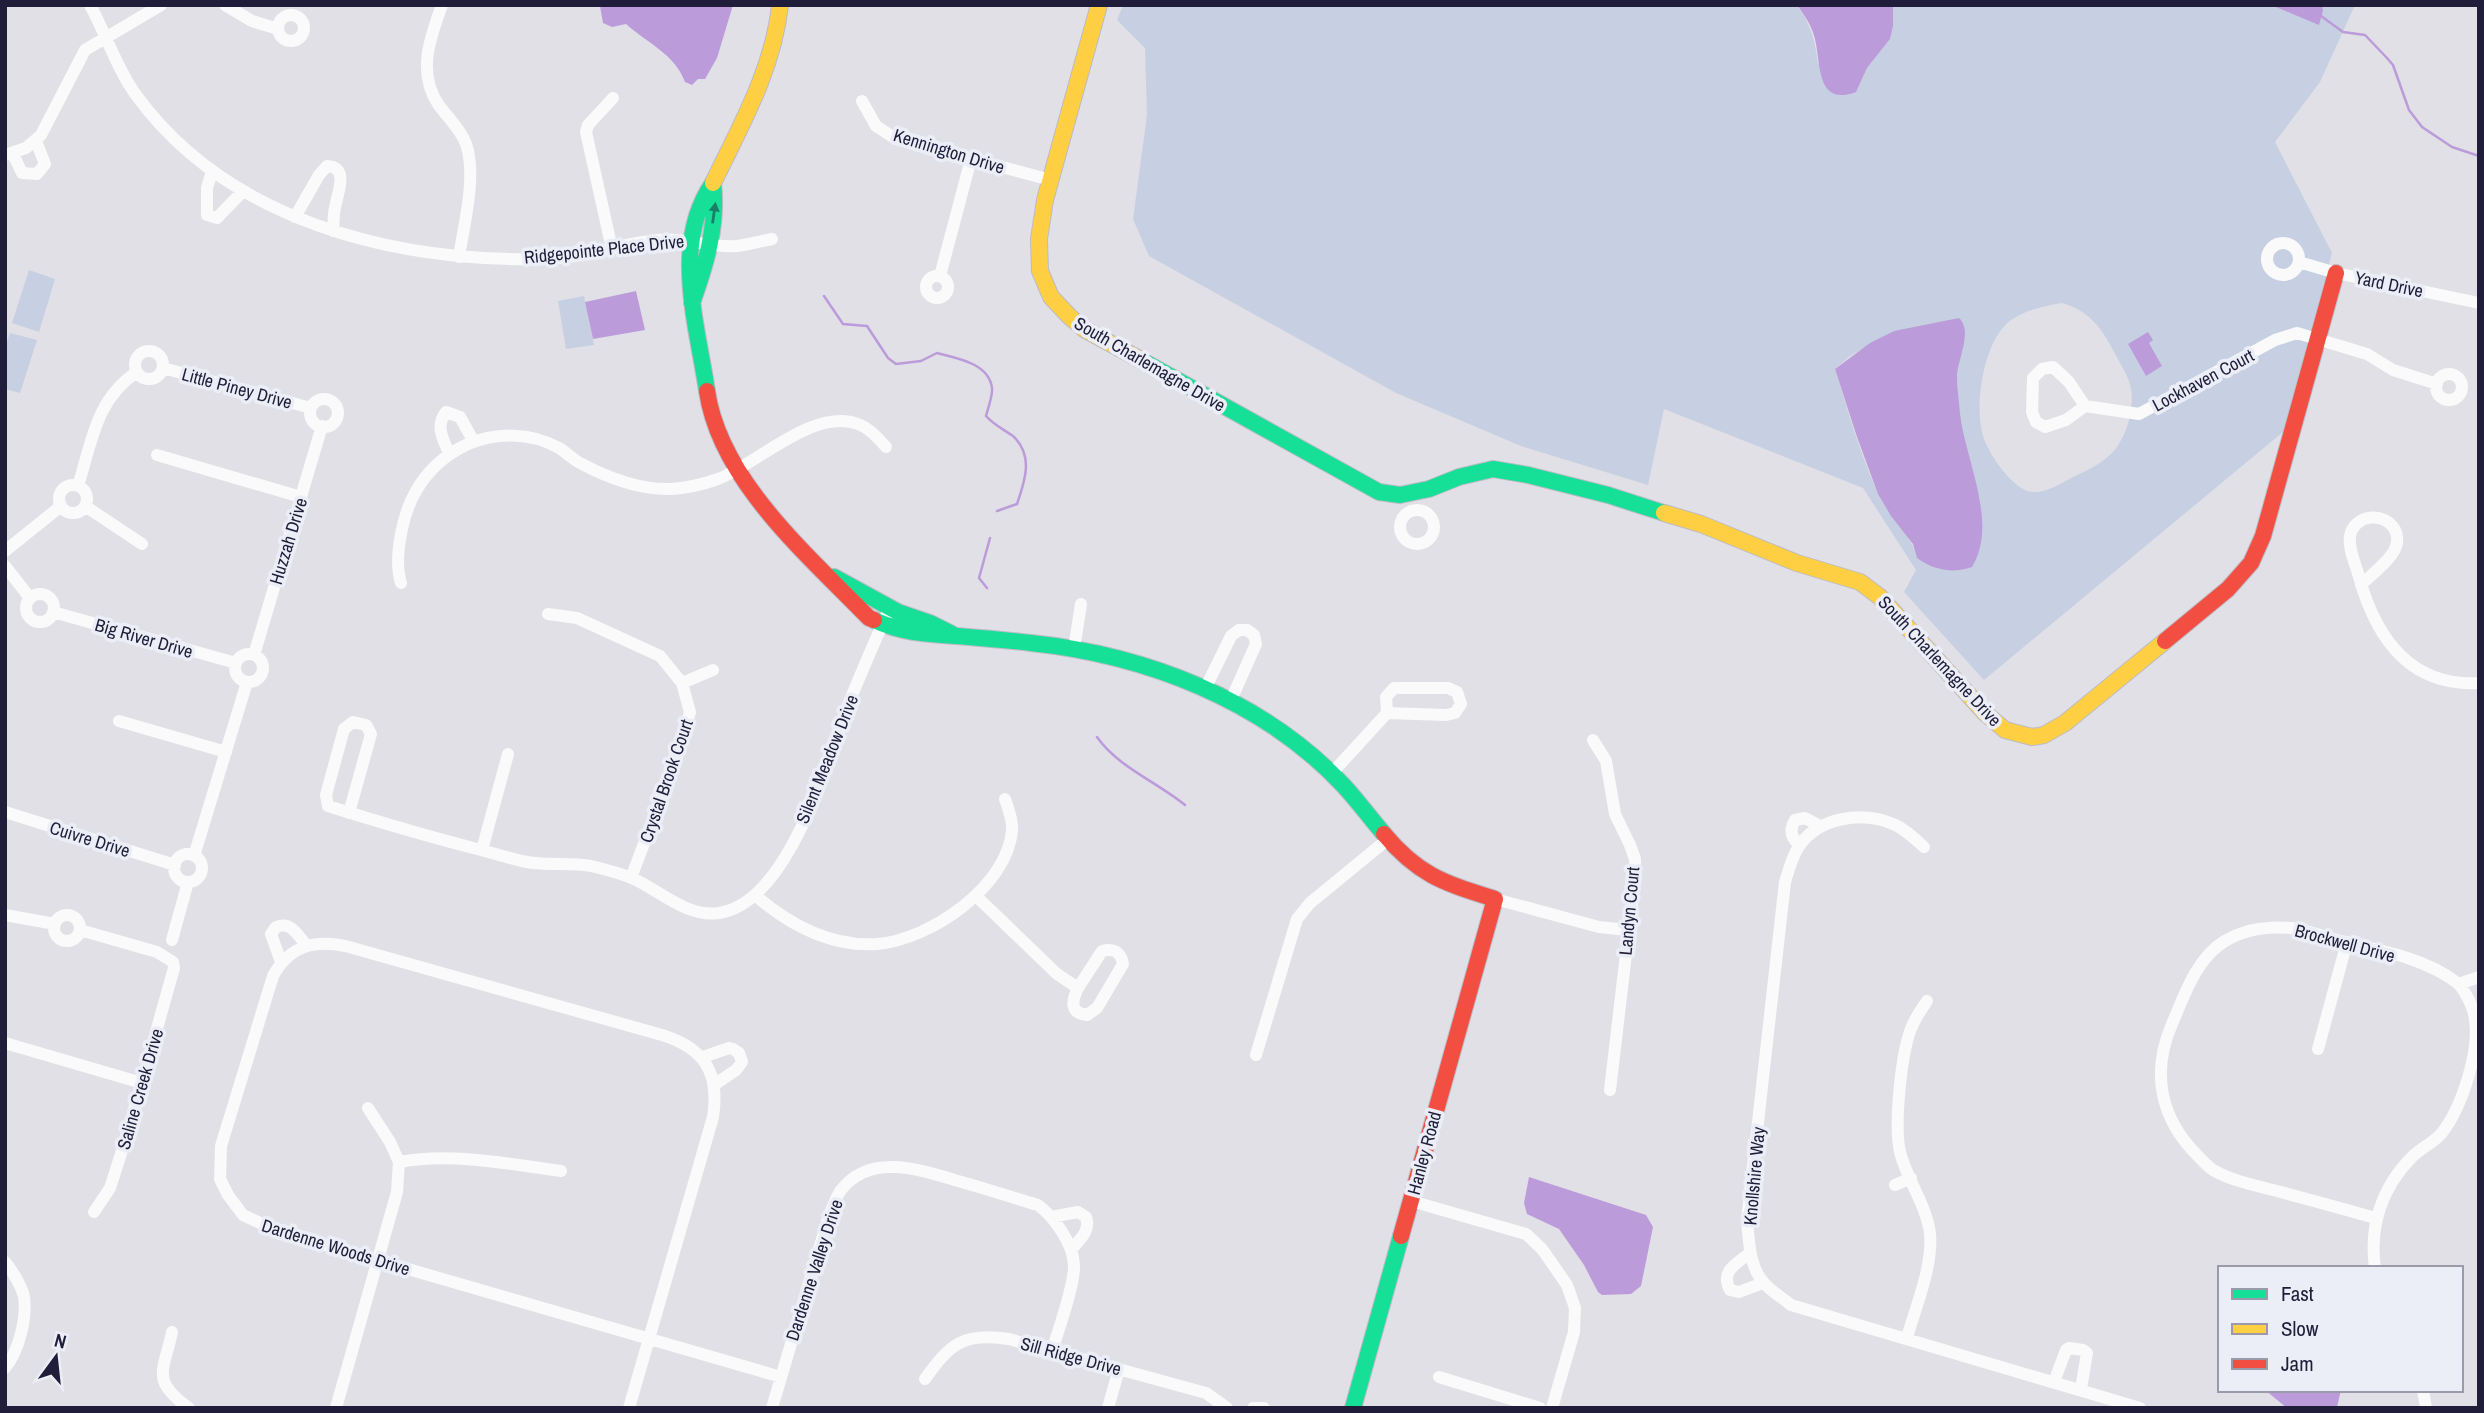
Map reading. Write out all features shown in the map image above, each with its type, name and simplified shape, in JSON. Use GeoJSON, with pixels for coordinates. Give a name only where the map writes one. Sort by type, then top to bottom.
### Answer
{"type":"FeatureCollection","features":[{"type":"Feature","properties":{"kind":"street","name":"Ridgepointe Place Drive"},"geometry":{"type":"LineString","coordinates":[[90,5],[135,93],[179,145],[243,192],[295,217],[333,231],[416,251],[459,257],[545,259],[655,240],[692,240],[736,246],[772,239]]}},
{"type":"Feature","properties":{"kind":"street"},"geometry":{"type":"LineString","coordinates":[[36,141],[44,164],[37,174],[22,173],[9,154],[36,141],[85,50],[161,5]]}},
{"type":"Feature","properties":{"kind":"street"},"geometry":{"type":"LineString","coordinates":[[225,5],[252,21],[278,29]]}},
{"type":"Feature","properties":{"kind":"street"},"geometry":{"type":"LineString","coordinates":[[442,5],[426,54],[426,71],[438,104],[466,144],[470,180],[459,257]]}},
{"type":"Feature","properties":{"kind":"street"},"geometry":{"type":"LineString","coordinates":[[780,5],[770,59],[756,95],[713,183],[701,200],[688,266],[708,400],[722,444],[770,516],[869,618],[895,630],[1074,649],[1133,661],[1206,687],[1277,728],[1332,773],[1388,839],[1408,860],[1430,876],[1495,899],[1599,927],[1628,930]]}},
{"type":"Feature","properties":{"kind":"street","name":"South Charlemagne Drive"},"geometry":{"type":"LineString","coordinates":[[1099,5],[1051,180],[1038,246],[1040,271],[1050,298],[1084,329],[1379,492],[1400,495],[1413,493],[1493,469],[1528,475],[1660,510],[1797,563],[1860,582],[1880,597],[1966,694],[2005,730],[2025,736],[2044,735],[2065,723],[2228,589],[2251,564],[2263,536],[2336,273]]}},
{"type":"Feature","properties":{"kind":"street"},"geometry":{"type":"LineString","coordinates":[[612,249],[586,132],[588,125],[613,97]]}},
{"type":"Feature","properties":{"kind":"street","name":"Kennington Drive"},"geometry":{"type":"LineString","coordinates":[[862,101],[876,126],[896,139],[1051,180]]}},
{"type":"Feature","properties":{"kind":"street"},"geometry":{"type":"LineString","coordinates":[[940,276],[971,159]]}},
{"type":"Feature","properties":{"kind":"street"},"geometry":{"type":"LineString","coordinates":[[295,217],[319,175],[327,166],[333,166],[341,177],[333,231]]}},
{"type":"Feature","properties":{"kind":"street"},"geometry":{"type":"LineString","coordinates":[[212,171],[207,188],[207,215],[217,218],[243,192]]}},
{"type":"Feature","properties":{"kind":"street"},"geometry":{"type":"LineString","coordinates":[[692,303],[706,266],[716,200],[713,183]]}},
{"type":"Feature","properties":{"kind":"street","name":"Yard Drive"},"geometry":{"type":"LineString","coordinates":[[2300,262],[2336,273],[2479,303]]}},
{"type":"Feature","properties":{"kind":"street","name":"Lockhaven Court"},"geometry":{"type":"LineString","coordinates":[[2085,406],[2139,414],[2275,340],[2297,333],[2367,354],[2401,374],[2437,384]]}},
{"type":"Feature","properties":{"kind":"street","name":"Little Piney Drive"},"geometry":{"type":"LineString","coordinates":[[149,352],[160,357],[163,368],[159,375],[151,379],[143,378],[137,372],[139,357],[149,352]]}},
{"type":"Feature","properties":{"kind":"street"},"geometry":{"type":"LineString","coordinates":[[2053,367],[2069,382],[2085,406],[2066,420],[2045,427],[2036,422],[2032,412],[2033,378],[2042,369],[2053,367]]}},
{"type":"Feature","properties":{"kind":"street","name":"Little Piney Drive"},"geometry":{"type":"LineString","coordinates":[[163,368],[312,408]]}},
{"type":"Feature","properties":{"kind":"street","name":"Little Piney Drive"},"geometry":{"type":"LineString","coordinates":[[5,551],[61,506],[59,498],[64,488],[78,486],[102,411],[111,394],[137,372]]}},
{"type":"Feature","properties":{"kind":"street"},"geometry":{"type":"LineString","coordinates":[[323,399],[331,401],[338,413],[336,421],[322,426],[313,420],[312,408],[316,402],[323,399]]}},
{"type":"Feature","properties":{"kind":"street"},"geometry":{"type":"LineString","coordinates":[[449,453],[441,433],[442,417],[446,412],[460,418],[474,442]]}},
{"type":"Feature","properties":{"kind":"street"},"geometry":{"type":"LineString","coordinates":[[401,583],[398,573],[399,545],[412,498],[424,478],[449,453],[474,442],[499,435],[529,438],[558,447],[579,463],[622,482],[658,488],[694,486],[719,479],[797,434],[829,421],[859,424],[886,447]]}},
{"type":"Feature","properties":{"kind":"street","name":"Huzzah Drive"},"geometry":{"type":"LineString","coordinates":[[172,940],[188,881],[201,873],[200,861],[194,856],[247,682],[255,680],[262,672],[260,660],[254,655],[322,426]]}},
{"type":"Feature","properties":{"kind":"street"},"geometry":{"type":"LineString","coordinates":[[157,455],[301,497]]}},
{"type":"Feature","properties":{"kind":"street"},"geometry":{"type":"LineString","coordinates":[[78,486],[86,494],[85,506]]}},
{"type":"Feature","properties":{"kind":"street"},"geometry":{"type":"LineString","coordinates":[[1413,493],[1414,511]]}},
{"type":"Feature","properties":{"kind":"street"},"geometry":{"type":"LineString","coordinates":[[61,506],[73,512],[85,506]]}},
{"type":"Feature","properties":{"kind":"street"},"geometry":{"type":"LineString","coordinates":[[85,506],[142,544]]}},
{"type":"Feature","properties":{"kind":"street"},"geometry":{"type":"LineString","coordinates":[[2361,585],[2392,556],[2396,547],[2395,531],[2391,524],[2378,517],[2362,520],[2352,530],[2350,537],[2364,599],[2385,639],[2400,658],[2427,676],[2457,684],[2479,683]]}},
{"type":"Feature","properties":{"kind":"street","name":"Big River Drive"},"geometry":{"type":"LineString","coordinates":[[5,566],[30,598]]}},
{"type":"Feature","properties":{"kind":"street"},"geometry":{"type":"LineString","coordinates":[[828,574],[890,607],[956,636]]}},
{"type":"Feature","properties":{"kind":"street","name":"Big River Drive"},"geometry":{"type":"LineString","coordinates":[[37,594],[45,595],[51,600],[53,612],[44,621],[31,618],[26,608],[30,598],[37,594]]}},
{"type":"Feature","properties":{"kind":"street"},"geometry":{"type":"LineString","coordinates":[[1074,649],[1081,604]]}},
{"type":"Feature","properties":{"kind":"street","name":"Silent Meadow Drive"},"geometry":{"type":"LineString","coordinates":[[349,813],[371,734],[366,725],[353,722],[344,729],[326,795],[328,806],[349,813],[415,833],[528,862],[589,866],[631,878],[688,909],[703,913],[719,913],[739,906],[756,896],[773,876],[817,794],[850,702],[890,607]]}},
{"type":"Feature","properties":{"kind":"street","name":"Big River Drive"},"geometry":{"type":"LineString","coordinates":[[53,612],[236,663]]}},
{"type":"Feature","properties":{"kind":"street","name":"Crystal Brook Court"},"geometry":{"type":"LineString","coordinates":[[548,614],[577,618],[660,656],[682,683],[690,712],[679,751],[631,878]]}},
{"type":"Feature","properties":{"kind":"street"},"geometry":{"type":"LineString","coordinates":[[1206,687],[1231,636],[1239,630],[1247,630],[1254,635],[1256,645],[1231,700]]}},
{"type":"Feature","properties":{"kind":"street"},"geometry":{"type":"LineString","coordinates":[[247,682],[237,675],[236,663],[243,655],[254,655]]}},
{"type":"Feature","properties":{"kind":"street"},"geometry":{"type":"LineString","coordinates":[[682,683],[713,670]]}},
{"type":"Feature","properties":{"kind":"street"},"geometry":{"type":"LineString","coordinates":[[1332,773],[1387,713],[1386,697],[1394,688],[1448,688],[1457,692],[1461,704],[1455,713],[1446,715],[1387,713]]}},
{"type":"Feature","properties":{"kind":"street"},"geometry":{"type":"LineString","coordinates":[[119,720],[226,752]]}},
{"type":"Feature","properties":{"kind":"street","name":"Landyn Court"},"geometry":{"type":"LineString","coordinates":[[1593,740],[1606,761],[1615,814],[1635,859],[1610,1090]]}},
{"type":"Feature","properties":{"kind":"street"},"geometry":{"type":"LineString","coordinates":[[482,850],[508,754]]}},
{"type":"Feature","properties":{"kind":"street"},"geometry":{"type":"LineString","coordinates":[[756,896],[800,928],[822,937],[878,944],[918,934],[942,922],[976,896],[999,865],[1009,844],[1012,828],[1005,799]]}},
{"type":"Feature","properties":{"kind":"street","name":"Cuivre Drive"},"geometry":{"type":"LineString","coordinates":[[5,812],[175,865]]}},
{"type":"Feature","properties":{"kind":"street","name":"Knollshire Way"},"geometry":{"type":"LineString","coordinates":[[1924,846],[1894,824],[1868,818],[1846,817],[1820,826],[1800,845],[1793,856],[1785,882],[1746,1220],[1750,1253],[1763,1283],[1791,1305],[2140,1408]]}},
{"type":"Feature","properties":{"kind":"street","name":"Knollshire Way"},"geometry":{"type":"LineString","coordinates":[[1800,845],[1791,834],[1795,820],[1805,818],[1820,826]]}},
{"type":"Feature","properties":{"kind":"street"},"geometry":{"type":"LineString","coordinates":[[1256,1055],[1297,919],[1310,902],[1388,839]]}},
{"type":"Feature","properties":{"kind":"street"},"geometry":{"type":"LineString","coordinates":[[188,881],[176,875],[175,865],[182,855],[194,856]]}},
{"type":"Feature","properties":{"kind":"street"},"geometry":{"type":"LineString","coordinates":[[976,896],[1057,974],[1078,988]]}},
{"type":"Feature","properties":{"kind":"street","name":"Hanley Road"},"geometry":{"type":"LineString","coordinates":[[1353,1408],[1495,899]]}},
{"type":"Feature","properties":{"kind":"street"},"geometry":{"type":"LineString","coordinates":[[5,915],[55,924]]}},
{"type":"Feature","properties":{"kind":"street"},"geometry":{"type":"LineString","coordinates":[[62,916],[68,916],[77,920],[80,930],[74,939],[64,941],[56,934],[55,924],[62,916]]}},
{"type":"Feature","properties":{"kind":"street"},"geometry":{"type":"LineString","coordinates":[[306,945],[287,925],[276,927],[271,934],[281,962],[293,951],[306,945],[337,944],[680,1040],[703,1056],[713,1085],[713,1116],[629,1408]]}},
{"type":"Feature","properties":{"kind":"street","name":"Brockwell Drive"},"geometry":{"type":"LineString","coordinates":[[2375,1218],[2245,1182],[2212,1169],[2188,1145],[2172,1122],[2163,1091],[2162,1047],[2195,974],[2207,955],[2224,941],[2252,929],[2292,928],[2431,966],[2459,984]]}},
{"type":"Feature","properties":{"kind":"street","name":"Saline Creek Drive"},"geometry":{"type":"LineString","coordinates":[[80,930],[157,952],[173,962],[173,975],[110,1188],[94,1212]]}},
{"type":"Feature","properties":{"kind":"street"},"geometry":{"type":"LineString","coordinates":[[2318,1049],[2347,943]]}},
{"type":"Feature","properties":{"kind":"street"},"geometry":{"type":"LineString","coordinates":[[1114,950],[1119,953],[1123,964],[1093,1013],[1080,1014],[1074,1010],[1073,998],[1078,988],[1102,951],[1114,950]]}},
{"type":"Feature","properties":{"kind":"street","name":"Dardenne Woods Drive"},"geometry":{"type":"LineString","coordinates":[[281,962],[268,989],[221,1146],[220,1179],[236,1208],[250,1220],[378,1261],[781,1377]]}},
{"type":"Feature","properties":{"kind":"street"},"geometry":{"type":"LineString","coordinates":[[2375,1266],[2375,1218],[2392,1183],[2412,1157],[2440,1136],[2455,1114],[2469,1073],[2477,1012],[2459,984],[2479,977]]}},
{"type":"Feature","properties":{"kind":"street"},"geometry":{"type":"LineString","coordinates":[[1908,1338],[1929,1258],[1930,1232],[1900,1153],[1897,1127],[1905,1048],[1912,1025],[1927,1001]]}},
{"type":"Feature","properties":{"kind":"street"},"geometry":{"type":"LineString","coordinates":[[5,1043],[142,1083]]}},
{"type":"Feature","properties":{"kind":"street"},"geometry":{"type":"LineString","coordinates":[[703,1056],[729,1048],[741,1057],[742,1062],[736,1070],[713,1085]]}},
{"type":"Feature","properties":{"kind":"street"},"geometry":{"type":"LineString","coordinates":[[336,1408],[397,1192],[399,1163],[390,1142],[368,1108]]}},
{"type":"Feature","properties":{"kind":"street"},"geometry":{"type":"LineString","coordinates":[[399,1163],[422,1158],[464,1158],[561,1171]]}},
{"type":"Feature","properties":{"kind":"street","name":"Dardenne Valley Drive"},"geometry":{"type":"LineString","coordinates":[[772,1408],[828,1219],[839,1191],[865,1171],[884,1167],[906,1167],[1038,1205],[1051,1217],[1071,1250]]}},
{"type":"Feature","properties":{"kind":"street"},"geometry":{"type":"LineString","coordinates":[[1895,1185],[1911,1178]]}},
{"type":"Feature","properties":{"kind":"street"},"geometry":{"type":"LineString","coordinates":[[1412,1201],[1526,1234],[1542,1249],[1567,1285],[1575,1308],[1574,1332],[1552,1408]]}},
{"type":"Feature","properties":{"kind":"street"},"geometry":{"type":"LineString","coordinates":[[1051,1217],[1078,1212],[1086,1217],[1089,1224],[1071,1250],[1073,1275],[1052,1351]]}},
{"type":"Feature","properties":{"kind":"street"},"geometry":{"type":"LineString","coordinates":[[1750,1253],[1732,1265],[1726,1282],[1730,1290],[1739,1292],[1763,1283]]}},
{"type":"Feature","properties":{"kind":"street"},"geometry":{"type":"LineString","coordinates":[[5,1262],[24,1296],[21,1340],[5,1368]]}},
{"type":"Feature","properties":{"kind":"street"},"geometry":{"type":"LineString","coordinates":[[172,1332],[162,1373],[163,1381],[171,1394],[189,1408]]}},
{"type":"Feature","properties":{"kind":"street","name":"Sill Ridge Drive"},"geometry":{"type":"LineString","coordinates":[[925,1379],[944,1353],[972,1338],[992,1336],[1206,1393],[1227,1408]]}},
{"type":"Feature","properties":{"kind":"street"},"geometry":{"type":"LineString","coordinates":[[2054,1382],[2066,1350],[2083,1350],[2087,1353],[2087,1361],[2081,1389]]}},
{"type":"Feature","properties":{"kind":"street"},"geometry":{"type":"LineString","coordinates":[[1108,1408],[1119,1369]]}},
{"type":"Feature","properties":{"kind":"street"},"geometry":{"type":"LineString","coordinates":[[1439,1377],[1540,1408]]}},
{"type":"Feature","properties":{"kind":"street"},"geometry":{"type":"LineString","coordinates":[[1253,1408],[1264,1408]]}},
{"type":"Feature","properties":{"kind":"shaded area"},"geometry":{"type":"Polygon","coordinates":[[[733,5],[717,58],[705,79],[698,79],[692,85],[685,82],[667,56],[626,24],[612,27],[603,23],[600,6],[733,5]]]}},
{"type":"Feature","properties":{"kind":"shaded area"},"geometry":{"type":"Polygon","coordinates":[[[1123,5],[1797,5],[1812,33],[1818,64],[1856,91],[1867,68],[1890,39],[1893,5],[2355,5],[2320,82],[2275,142],[2332,253],[2283,432],[1984,680],[1904,592],[1916,570],[1863,488],[1664,409],[1648,485],[1521,446],[1396,393],[1149,256],[1133,219],[1147,115],[1145,48],[1117,20],[1123,5]],[[2062,303],[2023,314],[2011,320],[2001,330],[1987,358],[1980,393],[1981,426],[1987,446],[1997,463],[2018,486],[2033,492],[2054,487],[2106,459],[2126,431],[2131,410],[2129,381],[2104,335],[2087,315],[2062,303]],[[1964,324],[1894,331],[1850,356],[1835,369],[1860,448],[1878,493],[1910,540],[1917,558],[1938,568],[1980,501],[1959,409],[1957,371],[1964,324]]]}},
{"type":"Feature","properties":{"kind":"shaded area"},"geometry":{"type":"Polygon","coordinates":[[[1797,5],[1893,5],[1890,39],[1867,68],[1856,92],[1834,94],[1827,88],[1820,71],[1814,34],[1797,5]]]}},
{"type":"Feature","properties":{"kind":"shaded area"},"geometry":{"type":"Polygon","coordinates":[[[2271,5],[2322,5],[2323,11],[2319,25],[2271,5]]]}},
{"type":"Feature","properties":{"kind":"shaded area"},"geometry":{"type":"Polygon","coordinates":[[[29,270],[55,279],[39,332],[12,323],[29,270]]]}},
{"type":"Feature","properties":{"kind":"shaded area"},"geometry":{"type":"Polygon","coordinates":[[[636,291],[645,330],[593,339],[585,302],[636,291]]]}},
{"type":"Feature","properties":{"kind":"shaded area"},"geometry":{"type":"Polygon","coordinates":[[[584,296],[594,345],[566,349],[558,301],[584,296]]]}},
{"type":"Feature","properties":{"kind":"shaded area"},"geometry":{"type":"Polygon","coordinates":[[[1959,318],[1965,330],[1957,375],[1960,413],[1978,491],[1982,531],[1979,550],[1972,567],[1950,570],[1936,568],[1917,558],[1913,544],[1878,494],[1835,369],[1870,343],[1894,331],[1959,318]]]}},
{"type":"Feature","properties":{"kind":"shaded area"},"geometry":{"type":"Polygon","coordinates":[[[2148,332],[2153,340],[2149,343],[2162,366],[2146,376],[2128,344],[2148,332]]]}},
{"type":"Feature","properties":{"kind":"shaded area"},"geometry":{"type":"Polygon","coordinates":[[[10,333],[37,340],[20,393],[5,389],[5,347],[10,333]]]}},
{"type":"Feature","properties":{"kind":"shaded area"},"geometry":{"type":"Polygon","coordinates":[[[1529,1177],[1646,1215],[1653,1227],[1641,1286],[1631,1294],[1602,1295],[1598,1292],[1584,1265],[1559,1229],[1527,1214],[1524,1203],[1529,1177]]]}},
{"type":"Feature","properties":{"kind":"shaded area"},"geometry":{"type":"Polygon","coordinates":[[[2267,1392],[2341,1392],[2337,1407],[2287,1408],[2267,1392]]]}},
{"type":"Feature","properties":{"kind":"waterway"},"geometry":{"type":"LineString","coordinates":[[2321,16],[2343,32],[2365,35],[2387,58],[2393,65],[2409,110],[2422,127],[2452,147],[2479,156]]}},
{"type":"Feature","properties":{"kind":"waterway"},"geometry":{"type":"LineString","coordinates":[[824,296],[843,324],[867,326],[888,358],[896,364],[921,361],[937,353],[971,363],[985,373],[990,380],[992,391],[986,416],[1020,443],[1026,460],[1025,477],[1017,504],[997,511]]}},
{"type":"Feature","properties":{"kind":"waterway"},"geometry":{"type":"LineString","coordinates":[[987,588],[979,578],[990,538]]}},
{"type":"Feature","properties":{"kind":"waterway"},"geometry":{"type":"LineString","coordinates":[[1097,737],[1127,766],[1185,805]]}},
{"type":"Feature","properties":{"kind":"traffic: fast"},"geometry":{"type":"LineString","coordinates":[[692,303],[697,288],[702,274],[710,244],[714,214],[713,183],[700,206],[693,231],[690,258],[690,284],[693,312],[707,391]]}},
{"type":"Feature","properties":{"kind":"traffic: fast"},"geometry":{"type":"LineString","coordinates":[[1141,360],[1379,492],[1400,495],[1493,469],[1608,495],[1664,513]]}},
{"type":"Feature","properties":{"kind":"traffic: fast"},"geometry":{"type":"LineString","coordinates":[[834,577],[898,612],[952,634]]}},
{"type":"Feature","properties":{"kind":"traffic: fast"},"geometry":{"type":"LineString","coordinates":[[874,620],[915,632],[1074,649],[1117,658],[1200,687],[1277,729],[1311,755],[1343,785],[1384,834]]}},
{"type":"Feature","properties":{"kind":"traffic: fast"},"geometry":{"type":"LineString","coordinates":[[1353,1408],[1401,1236]]}},
{"type":"Feature","properties":{"kind":"traffic: slow"},"geometry":{"type":"LineString","coordinates":[[713,183],[763,75],[771,52],[780,5]]}},
{"type":"Feature","properties":{"kind":"traffic: slow"},"geometry":{"type":"LineString","coordinates":[[1099,5],[1045,200],[1039,239],[1040,271],[1051,297],[1070,317],[1084,329],[1141,360]]}},
{"type":"Feature","properties":{"kind":"traffic: slow"},"geometry":{"type":"LineString","coordinates":[[1664,513],[1701,524],[1797,563],[1860,582],[1880,597],[1985,713],[2005,730],[2032,737],[2044,735],[2065,723],[2165,641]]}},
{"type":"Feature","properties":{"kind":"traffic: jam"},"geometry":{"type":"LineString","coordinates":[[2165,641],[2228,589],[2251,563],[2263,536],[2336,273]]}},
{"type":"Feature","properties":{"kind":"traffic: jam"},"geometry":{"type":"LineString","coordinates":[[707,391],[715,424],[729,456],[748,486],[795,543],[874,620]]}},
{"type":"Feature","properties":{"kind":"traffic: jam"},"geometry":{"type":"LineString","coordinates":[[1384,834],[1421,869],[1461,888],[1495,899],[1401,1236]]}}]}
